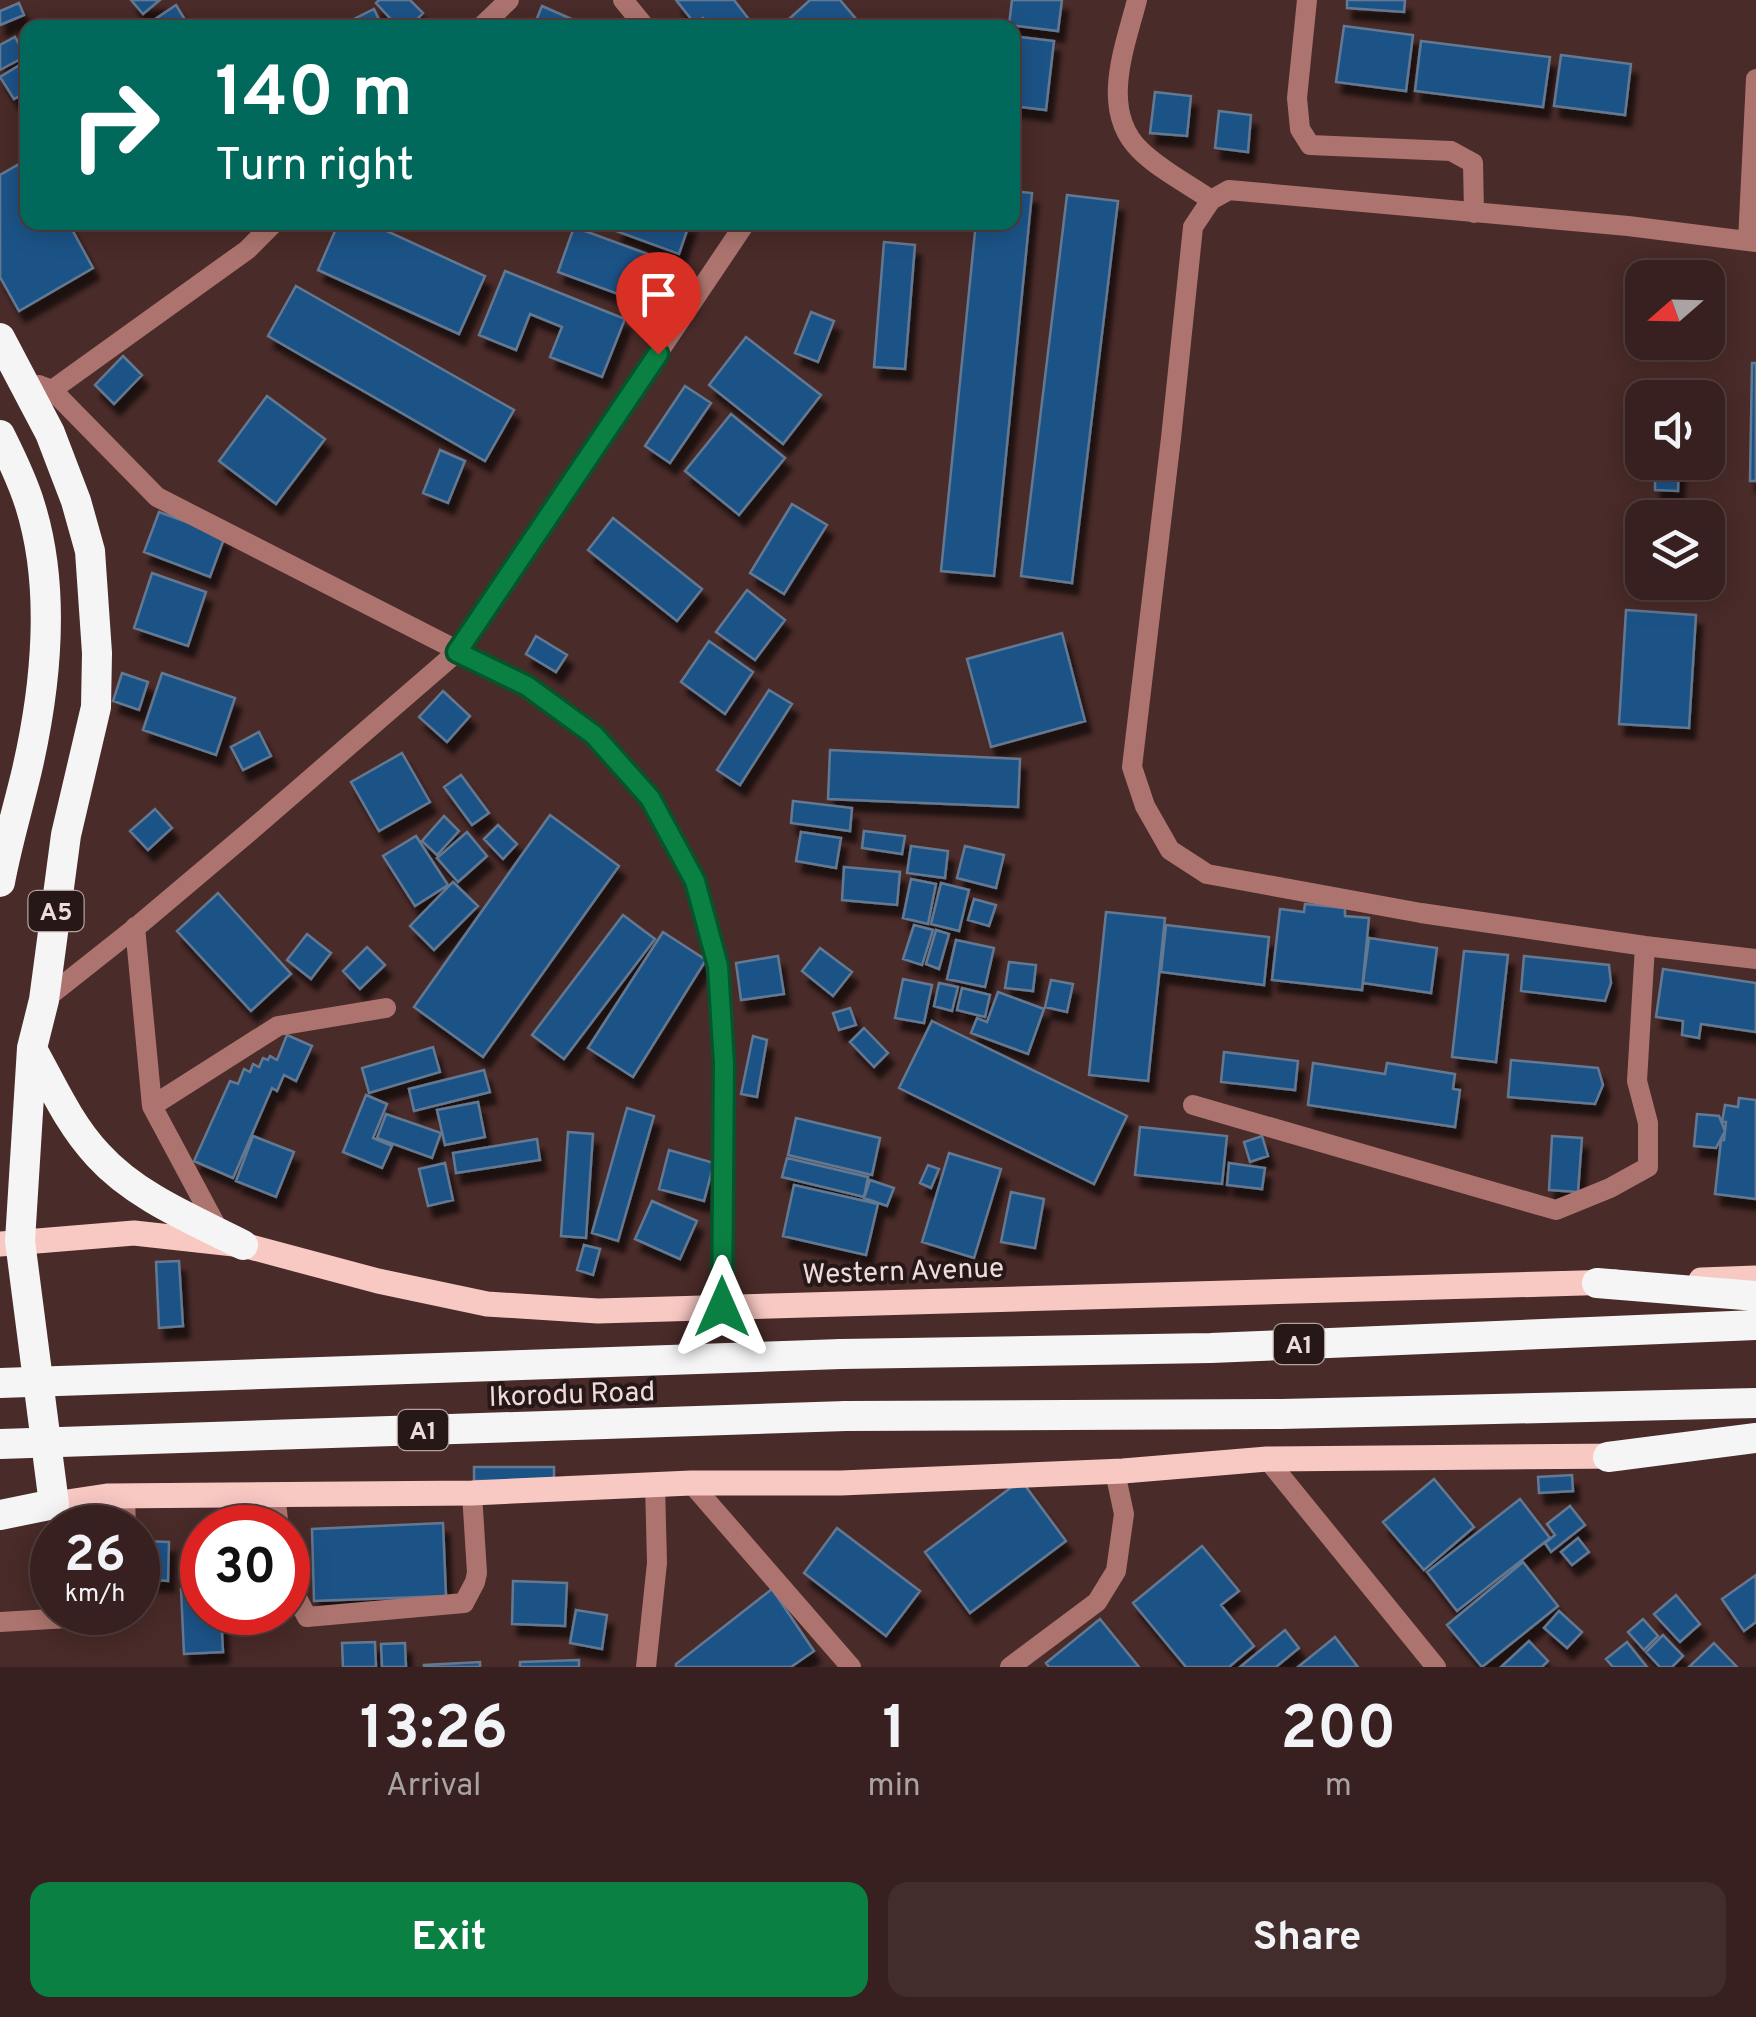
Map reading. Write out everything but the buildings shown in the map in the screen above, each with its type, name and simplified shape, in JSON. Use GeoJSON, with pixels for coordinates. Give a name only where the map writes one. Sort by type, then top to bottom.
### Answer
{"type":"FeatureCollection","features":[{"type":"Feature","properties":{"kind":"highway","name":"A5"},"geometry":{"type":"LineString","coordinates":[[0,338],[50,433],[76,500],[90,551],[97,653],[96,706],[66,835],[44,1000],[32,1048],[10,1242],[54,1504]]}},
{"type":"Feature","properties":{"kind":"highway","name":"A5"},"geometry":{"type":"LineString","coordinates":[[0,435],[30,506],[42,568],[46,629],[28,767],[0,882]]}},
{"type":"Feature","properties":{"kind":"highway"},"geometry":{"type":"LineString","coordinates":[[32,1048],[68,1116],[98,1156],[132,1186],[232,1239]]}},
{"type":"Feature","properties":{"kind":"highway"},"geometry":{"type":"LineString","coordinates":[[1596,1282],[1756,1296]]}},
{"type":"Feature","properties":{"kind":"highway"},"geometry":{"type":"LineString","coordinates":[[1600,1330],[1756,1304]]}},
{"type":"Feature","properties":{"kind":"highway","name":"A1"},"geometry":{"type":"LineString","coordinates":[[1600,1330],[1756,1324]]}},
{"type":"Feature","properties":{"kind":"highway","name":"Ikorodu Road"},"geometry":{"type":"LineString","coordinates":[[0,1384],[841,1354],[1211,1348],[1600,1330]]}},
{"type":"Feature","properties":{"kind":"highway","name":"A1"},"geometry":{"type":"LineString","coordinates":[[1606,1408],[1756,1404]]}},
{"type":"Feature","properties":{"kind":"highway"},"geometry":{"type":"LineString","coordinates":[[1606,1408],[1756,1415]]}},
{"type":"Feature","properties":{"kind":"highway","name":"Ikorodu Road"},"geometry":{"type":"LineString","coordinates":[[0,1444],[846,1416],[1606,1408]]}},
{"type":"Feature","properties":{"kind":"highway"},"geometry":{"type":"LineString","coordinates":[[1608,1457],[1756,1438]]}},
{"type":"Feature","properties":{"kind":"highway"},"geometry":{"type":"LineString","coordinates":[[0,1515],[54,1504]]}},
{"type":"Feature","properties":{"kind":"main road","name":"Western Avenue"},"geometry":{"type":"LineString","coordinates":[[10,1242],[134,1232],[232,1239],[378,1281],[487,1304],[598,1311],[1756,1278]]}},
{"type":"Feature","properties":{"kind":"main road"},"geometry":{"type":"LineString","coordinates":[[54,1504],[125,1496],[472,1493],[691,1483],[841,1483],[1115,1472],[1267,1459],[1608,1457],[1756,1450]]}},
{"type":"Feature","properties":{"kind":"street"},"geometry":{"type":"LineString","coordinates":[[488,20],[509,0]]}},
{"type":"Feature","properties":{"kind":"street"},"geometry":{"type":"LineString","coordinates":[[623,0],[639,20]]}},
{"type":"Feature","properties":{"kind":"street"},"geometry":{"type":"LineString","coordinates":[[1137,0],[1118,76],[1118,102],[1125,130],[1136,147],[1212,200]]}},
{"type":"Feature","properties":{"kind":"street"},"geometry":{"type":"LineString","coordinates":[[1308,0],[1297,98],[1300,128],[1310,145],[1450,150],[1473,163],[1474,212]]}},
{"type":"Feature","properties":{"kind":"street"},"geometry":{"type":"LineString","coordinates":[[1756,79],[1752,241],[1229,190],[1212,200],[1193,227],[1132,767],[1145,806],[1170,850],[1207,874],[1421,913],[1756,959]]}},
{"type":"Feature","properties":{"kind":"street"},"geometry":{"type":"LineString","coordinates":[[52,390],[247,250],[267,230]]}},
{"type":"Feature","properties":{"kind":"street"},"geometry":{"type":"LineString","coordinates":[[44,1000],[136,928],[457,652],[741,230]]}},
{"type":"Feature","properties":{"kind":"street"},"geometry":{"type":"LineString","coordinates":[[19,376],[52,390],[157,498],[527,686],[594,735],[650,798],[695,881],[718,966],[724,1064],[722,1307]]}},
{"type":"Feature","properties":{"kind":"street"},"geometry":{"type":"LineString","coordinates":[[136,928],[152,1106],[232,1239]]}},
{"type":"Feature","properties":{"kind":"street"},"geometry":{"type":"LineString","coordinates":[[1193,1105],[1556,1210],[1648,1167],[1648,1123],[1637,1081],[1644,946]]}},
{"type":"Feature","properties":{"kind":"street"},"geometry":{"type":"LineString","coordinates":[[152,1106],[278,1026],[386,1008]]}},
{"type":"Feature","properties":{"kind":"street"},"geometry":{"type":"LineString","coordinates":[[1267,1459],[1436,1667]]}},
{"type":"Feature","properties":{"kind":"street"},"geometry":{"type":"LineString","coordinates":[[1010,1667],[1097,1602],[1116,1571],[1124,1514],[1115,1472]]}},
{"type":"Feature","properties":{"kind":"street"},"geometry":{"type":"LineString","coordinates":[[691,1483],[851,1667]]}},
{"type":"Feature","properties":{"kind":"street"},"geometry":{"type":"LineString","coordinates":[[646,1667],[657,1564],[655,1484]]}},
{"type":"Feature","properties":{"kind":"street"},"geometry":{"type":"LineString","coordinates":[[310,1618],[464,1603],[476,1573],[472,1493]]}},
{"type":"Feature","properties":{"kind":"street"},"geometry":{"type":"LineString","coordinates":[[275,1494],[276,1505]]}},
{"type":"Feature","properties":{"kind":"street"},"geometry":{"type":"LineString","coordinates":[[125,1496],[125,1505]]}},
{"type":"Feature","properties":{"kind":"street"},"geometry":{"type":"LineString","coordinates":[[0,1622],[30,1620]]}},
{"type":"Feature","properties":{"kind":"route"},"geometry":{"type":"LineString","coordinates":[[658,354],[457,652],[527,686],[594,735],[650,798],[695,881],[718,966],[724,1064],[722,1307]]}}]}
